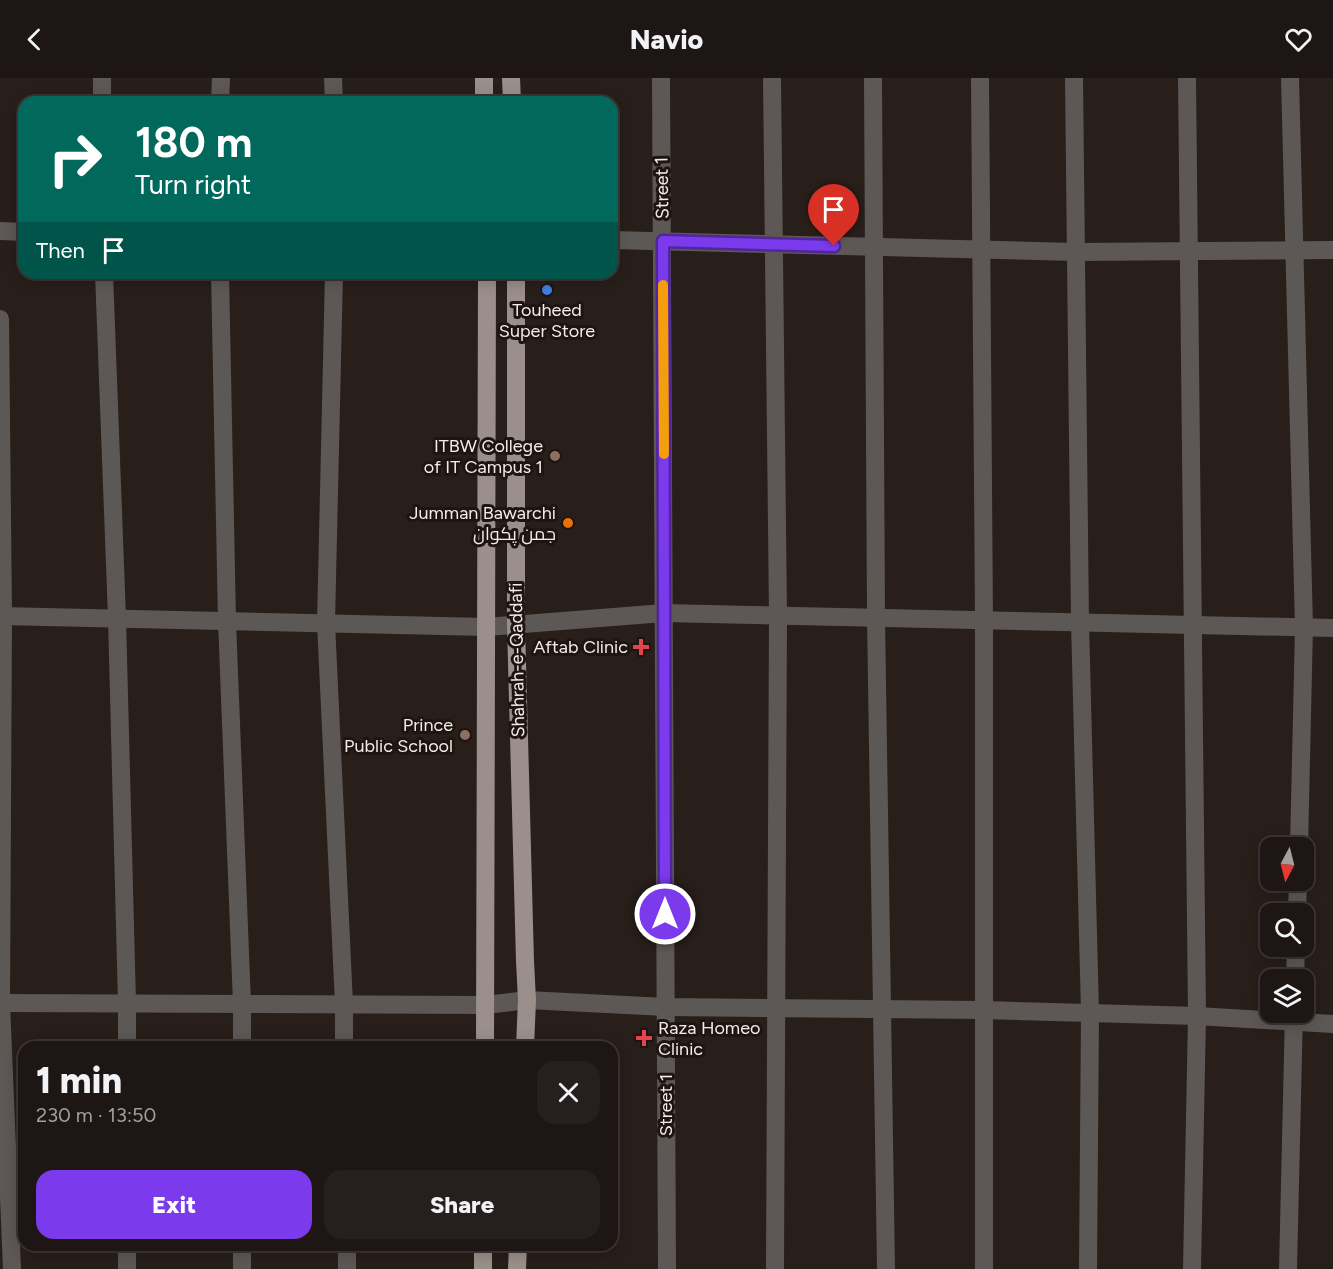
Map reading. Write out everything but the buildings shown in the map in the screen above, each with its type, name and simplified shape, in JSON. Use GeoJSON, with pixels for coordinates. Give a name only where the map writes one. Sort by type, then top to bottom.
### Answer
{"type":"FeatureCollection","features":[{"type":"Feature","properties":{"kind":"main road"},"geometry":{"type":"LineString","coordinates":[[484,78],[484,96]]}},
{"type":"Feature","properties":{"kind":"main road"},"geometry":{"type":"LineString","coordinates":[[511,78],[512,96]]}},
{"type":"Feature","properties":{"kind":"main road","name":"Shahrah-e-Qaddafi"},"geometry":{"type":"LineString","coordinates":[[485,1041],[487,279]]}},
{"type":"Feature","properties":{"kind":"main road","name":"Shahrah-e-Qaddafi"},"geometry":{"type":"LineString","coordinates":[[516,279],[516,625],[527,1000],[525,1041]]}},
{"type":"Feature","properties":{"kind":"main road"},"geometry":{"type":"LineString","coordinates":[[483,1251],[483,1269]]}},
{"type":"Feature","properties":{"kind":"main road"},"geometry":{"type":"LineString","coordinates":[[517,1269],[518,1251]]}},
{"type":"Feature","properties":{"kind":"street"},"geometry":{"type":"LineString","coordinates":[[102,78],[102,96]]}},
{"type":"Feature","properties":{"kind":"street"},"geometry":{"type":"LineString","coordinates":[[220,96],[221,78]]}},
{"type":"Feature","properties":{"kind":"street"},"geometry":{"type":"LineString","coordinates":[[333,78],[334,96]]}},
{"type":"Feature","properties":{"kind":"street","name":"Street 1"},"geometry":{"type":"LineString","coordinates":[[661,78],[667,1269]]}},
{"type":"Feature","properties":{"kind":"street"},"geometry":{"type":"LineString","coordinates":[[772,78],[778,615],[775,1269]]}},
{"type":"Feature","properties":{"kind":"street"},"geometry":{"type":"LineString","coordinates":[[873,78],[876,617],[886,1269]]}},
{"type":"Feature","properties":{"kind":"street"},"geometry":{"type":"LineString","coordinates":[[980,78],[984,620],[984,1269]]}},
{"type":"Feature","properties":{"kind":"street"},"geometry":{"type":"LineString","coordinates":[[1074,78],[1080,622],[1090,1013],[1088,1269]]}},
{"type":"Feature","properties":{"kind":"street"},"geometry":{"type":"LineString","coordinates":[[1187,78],[1197,1016],[1192,1269]]}},
{"type":"Feature","properties":{"kind":"street"},"geometry":{"type":"LineString","coordinates":[[1290,78],[1304,627],[1299,837]]}},
{"type":"Feature","properties":{"kind":"street"},"geometry":{"type":"LineString","coordinates":[[0,231],[18,232]]}},
{"type":"Feature","properties":{"kind":"street"},"geometry":{"type":"LineString","coordinates":[[618,240],[1076,252],[1333,249]]}},
{"type":"Feature","properties":{"kind":"street"},"geometry":{"type":"LineString","coordinates":[[104,279],[117,618],[127,1041]]}},
{"type":"Feature","properties":{"kind":"street"},"geometry":{"type":"LineString","coordinates":[[220,279],[226,621],[242,1041]]}},
{"type":"Feature","properties":{"kind":"street"},"geometry":{"type":"LineString","coordinates":[[334,279],[326,623],[344,1041]]}},
{"type":"Feature","properties":{"kind":"street"},"geometry":{"type":"LineString","coordinates":[[0,319],[1,1003],[12,1269]]}},
{"type":"Feature","properties":{"kind":"street"},"geometry":{"type":"LineString","coordinates":[[2,616],[486,627],[664,613],[1333,628]]}},
{"type":"Feature","properties":{"kind":"street"},"geometry":{"type":"LineString","coordinates":[[1,1003],[486,1005],[527,1000],[666,1007],[984,1010],[1260,1017]]}},
{"type":"Feature","properties":{"kind":"street"},"geometry":{"type":"LineString","coordinates":[[1314,1021],[1333,1024]]}},
{"type":"Feature","properties":{"kind":"street"},"geometry":{"type":"LineString","coordinates":[[1288,1269],[1294,1023]]}},
{"type":"Feature","properties":{"kind":"street"},"geometry":{"type":"LineString","coordinates":[[127,1251],[127,1269]]}},
{"type":"Feature","properties":{"kind":"street"},"geometry":{"type":"LineString","coordinates":[[242,1251],[242,1269]]}},
{"type":"Feature","properties":{"kind":"street"},"geometry":{"type":"LineString","coordinates":[[347,1251],[347,1269]]}},
{"type":"Feature","properties":{"kind":"slow traffic"},"geometry":{"type":"LineString","coordinates":[[663,285],[664,454]]}},
{"type":"Feature","properties":{"kind":"place","name":"Touheed Super Store"},"geometry":{"type":"Point","coordinates":[547,290]}},
{"type":"Feature","properties":{"kind":"place","name":"ITBW College of IT Campus 1"},"geometry":{"type":"Point","coordinates":[555,456]}},
{"type":"Feature","properties":{"kind":"place","name":"Jumman Bawarchi جمن پکوان"},"geometry":{"type":"Point","coordinates":[568,523]}},
{"type":"Feature","properties":{"kind":"place","name":"Aftab Clinic"},"geometry":{"type":"Point","coordinates":[641,647]}},
{"type":"Feature","properties":{"kind":"place","name":"Prince Public School"},"geometry":{"type":"Point","coordinates":[465,735]}},
{"type":"Feature","properties":{"kind":"place","name":"Raza Homeo Clinic"},"geometry":{"type":"Point","coordinates":[644,1038]}},
{"type":"Feature","properties":{"kind":"route"},"geometry":{"type":"LineString","coordinates":[[665,914],[663,241],[834,246]]}}]}
